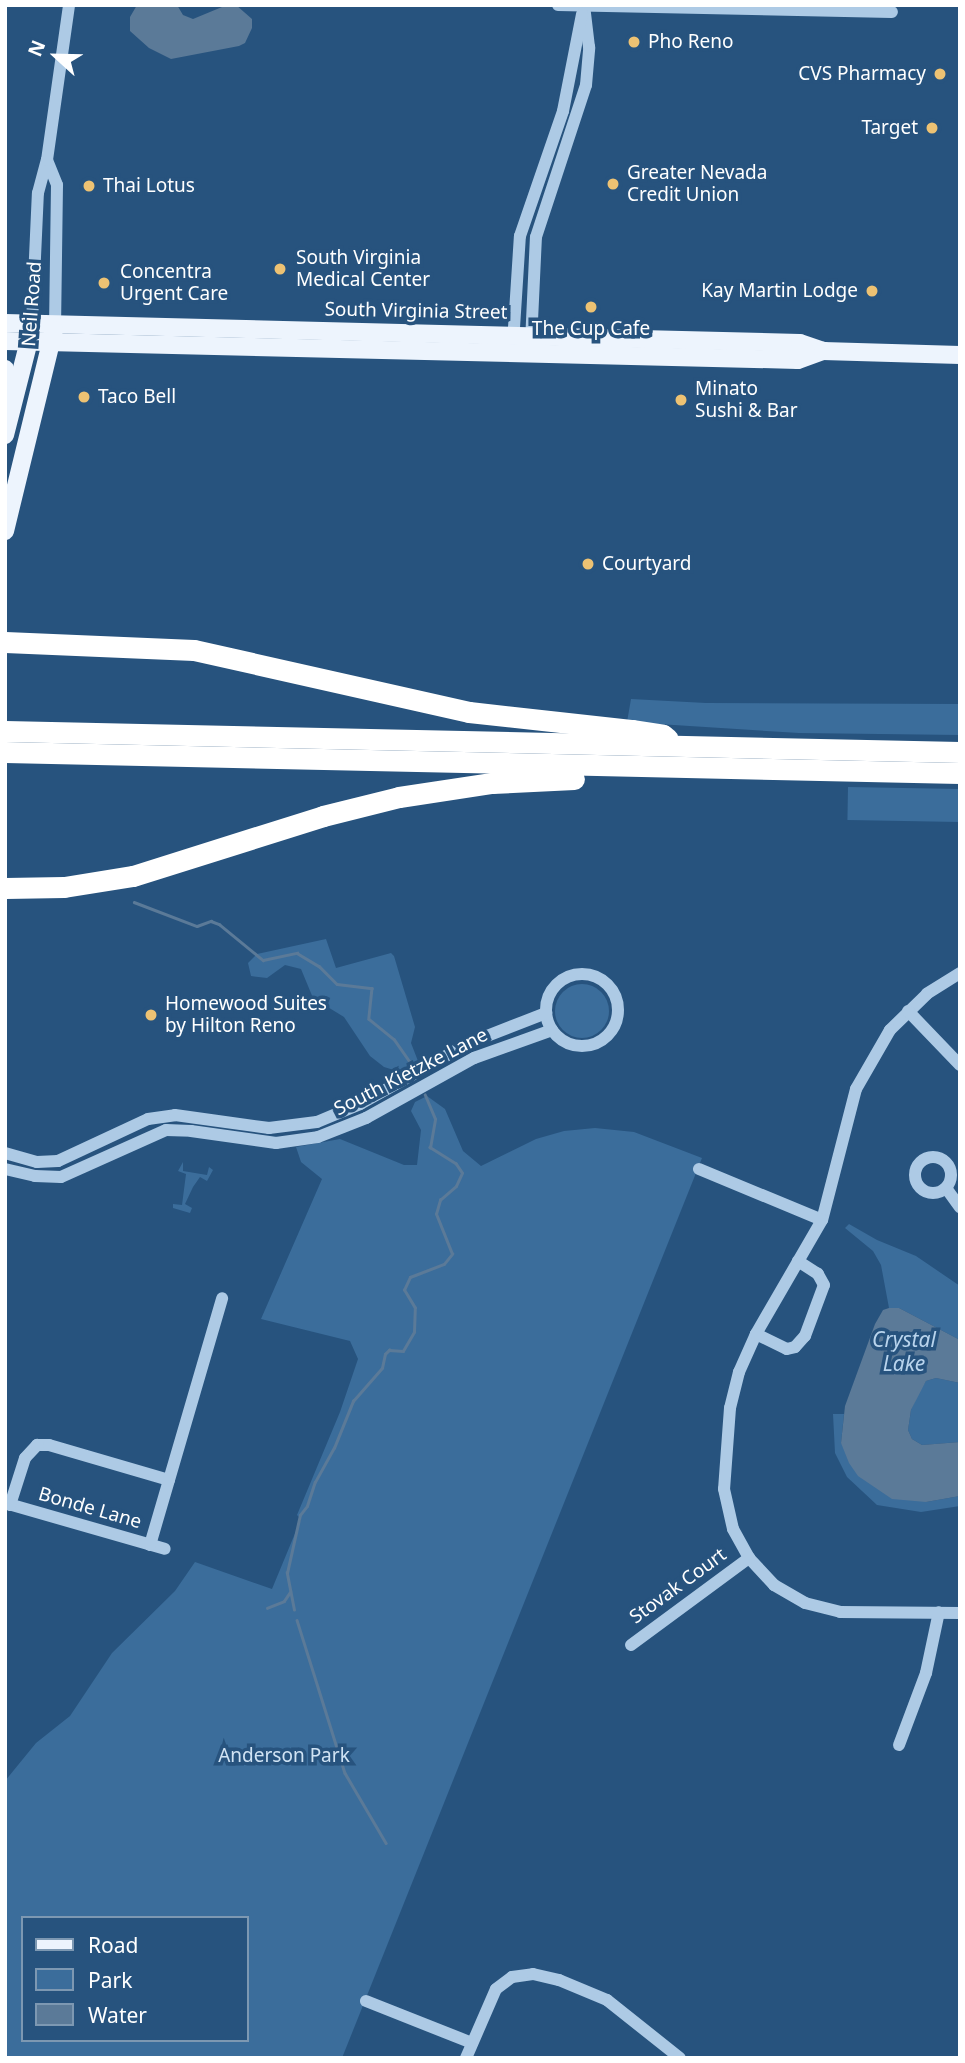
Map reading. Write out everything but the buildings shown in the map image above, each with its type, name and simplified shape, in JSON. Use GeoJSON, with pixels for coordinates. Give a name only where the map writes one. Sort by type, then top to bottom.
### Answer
{"type":"FeatureCollection","features":[{"type":"Feature","properties":{"kind":"highway"},"geometry":{"type":"LineString","coordinates":[[5,628],[37,641]]}},
{"type":"Feature","properties":{"kind":"highway"},"geometry":{"type":"LineString","coordinates":[[5,642],[37,641],[194,650],[469,712],[663,735],[677,757]]}},
{"type":"Feature","properties":{"kind":"highway"},"geometry":{"type":"LineString","coordinates":[[5,731],[677,757],[960,773]]}},
{"type":"Feature","properties":{"kind":"highway"},"geometry":{"type":"LineString","coordinates":[[5,752],[677,757],[960,752]]}},
{"type":"Feature","properties":{"kind":"highway"},"geometry":{"type":"LineString","coordinates":[[5,888],[64,887],[133,876],[323,816],[440,790],[492,783],[633,778],[677,757]]}},
{"type":"Feature","properties":{"kind":"main road","name":"South Virginia Street"},"geometry":{"type":"LineString","coordinates":[[5,323],[522,344]]}},
{"type":"Feature","properties":{"kind":"main road","name":"Neil Road"},"geometry":{"type":"LineString","coordinates":[[5,435],[30,341],[32,323]]}},
{"type":"Feature","properties":{"kind":"main road","name":"Neil Road"},"geometry":{"type":"LineString","coordinates":[[5,531],[53,342],[55,323]]}},
{"type":"Feature","properties":{"kind":"main road","name":"South Virginia Street"},"geometry":{"type":"LineString","coordinates":[[5,341],[800,343],[823,351],[960,355]]}},
{"type":"Feature","properties":{"kind":"main road"},"geometry":{"type":"LineString","coordinates":[[5,369],[13,405]]}},
{"type":"Feature","properties":{"kind":"street","name":"Neil Road"},"geometry":{"type":"LineString","coordinates":[[32,323],[37,203],[47,160],[69,5]]}},
{"type":"Feature","properties":{"kind":"street"},"geometry":{"type":"LineString","coordinates":[[558,5],[892,12]]}},
{"type":"Feature","properties":{"kind":"street"},"geometry":{"type":"LineString","coordinates":[[522,344],[536,237],[586,86],[589,47],[584,6]]}},
{"type":"Feature","properties":{"kind":"street","name":"Neil Road"},"geometry":{"type":"LineString","coordinates":[[47,160],[57,185],[55,323]]}},
{"type":"Feature","properties":{"kind":"street"},"geometry":{"type":"LineString","coordinates":[[960,973],[908,1011],[877,1050],[856,1089],[821,1220],[756,1334],[734,1388],[724,1471],[727,1508],[748,1558],[774,1585],[805,1603],[822,1609],[860,1613],[960,1613]]}},
{"type":"Feature","properties":{"kind":"street"},"geometry":{"type":"LineString","coordinates":[[574,974],[597,977],[612,989],[616,999],[617,1020],[601,1041],[591,1045],[569,1045],[552,1030],[546,1013],[548,995],[557,983],[574,974]]}},
{"type":"Feature","properties":{"kind":"street"},"geometry":{"type":"LineString","coordinates":[[908,1011],[960,1065]]}},
{"type":"Feature","properties":{"kind":"street","name":"South Kietzke Lane"},"geometry":{"type":"LineString","coordinates":[[5,1153],[37,1161],[58,1161],[160,1116],[193,1116],[269,1128],[317,1122],[360,1104],[470,1042],[546,1013]]}},
{"type":"Feature","properties":{"kind":"street","name":"South Kietzke Lane"},"geometry":{"type":"LineString","coordinates":[[5,1169],[35,1176],[61,1177],[166,1130],[276,1143],[318,1137],[366,1118],[474,1058],[552,1030]]}},
{"type":"Feature","properties":{"kind":"street"},"geometry":{"type":"LineString","coordinates":[[939,1157],[954,1163],[946,1188],[935,1193],[922,1188],[915,1176],[916,1169],[925,1158],[939,1157]]}},
{"type":"Feature","properties":{"kind":"street"},"geometry":{"type":"LineString","coordinates":[[699,1169],[821,1220]]}},
{"type":"Feature","properties":{"kind":"street"},"geometry":{"type":"LineString","coordinates":[[946,1188],[960,1207]]}},
{"type":"Feature","properties":{"kind":"street"},"geometry":{"type":"LineString","coordinates":[[756,1334],[787,1349],[795,1347],[804,1336],[824,1286],[818,1274],[798,1261]]}},
{"type":"Feature","properties":{"kind":"street"},"geometry":{"type":"LineString","coordinates":[[150,1545],[222,1298]]}},
{"type":"Feature","properties":{"kind":"street"},"geometry":{"type":"LineString","coordinates":[[8,1504],[25,1458],[37,1445],[49,1445],[169,1480]]}},
{"type":"Feature","properties":{"kind":"street","name":"Bonde Lane"},"geometry":{"type":"LineString","coordinates":[[8,1504],[165,1549]]}},
{"type":"Feature","properties":{"kind":"street","name":"Stovak Court"},"geometry":{"type":"LineString","coordinates":[[631,1645],[748,1558]]}},
{"type":"Feature","properties":{"kind":"street"},"geometry":{"type":"LineString","coordinates":[[899,1745],[926,1673],[939,1612]]}},
{"type":"Feature","properties":{"kind":"street"},"geometry":{"type":"LineString","coordinates":[[466,2058],[496,1989],[512,1977],[533,1973],[559,1980],[607,2000],[680,2058]]}},
{"type":"Feature","properties":{"kind":"street"},"geometry":{"type":"LineString","coordinates":[[366,2001],[472,2043]]}},
{"type":"Feature","properties":{"kind":"green space"},"geometry":{"type":"Polygon","coordinates":[[[631,699],[706,703],[960,704],[960,735],[799,733],[627,722],[631,699]]]}},
{"type":"Feature","properties":{"kind":"green space"},"geometry":{"type":"Polygon","coordinates":[[[848,787],[960,789],[959,822],[847,820],[848,787]]]}},
{"type":"Feature","properties":{"kind":"green space"},"geometry":{"type":"Polygon","coordinates":[[[326,939],[336,968],[391,953],[394,956],[415,1027],[411,1043],[418,1061],[397,1071],[384,1067],[370,1056],[344,1017],[313,998],[301,969],[285,965],[267,978],[251,976],[248,963],[257,954],[326,939]]]}},
{"type":"Feature","properties":{"kind":"green space"},"geometry":{"type":"Polygon","coordinates":[[[582,984],[601,992],[609,1011],[601,1030],[582,1038],[563,1030],[555,1011],[563,992],[582,984]]]}},
{"type":"Feature","properties":{"kind":"green space","name":"Anderson Park"},"geometry":{"type":"Polygon","coordinates":[[[427,1096],[445,1109],[463,1151],[481,1166],[536,1139],[564,1131],[595,1128],[634,1132],[702,1158],[342,2058],[5,2058],[5,1781],[36,1743],[70,1716],[112,1653],[175,1591],[195,1562],[272,1589],[301,1519],[297,1515],[340,1412],[358,1359],[350,1341],[261,1319],[322,1179],[301,1162],[296,1147],[340,1139],[404,1165],[417,1165],[421,1130],[411,1111],[415,1102],[427,1096]]]}},
{"type":"Feature","properties":{"kind":"green space"},"geometry":{"type":"Polygon","coordinates":[[[183,1162],[183,1171],[207,1175],[209,1167],[213,1170],[207,1181],[200,1177],[193,1187],[185,1204],[192,1208],[190,1213],[173,1208],[173,1204],[182,1205],[186,1174],[178,1171],[183,1162]]]}},
{"type":"Feature","properties":{"kind":"green space"},"geometry":{"type":"Polygon","coordinates":[[[849,1224],[877,1240],[916,1256],[960,1286],[960,1340],[899,1308],[889,1308],[881,1265],[873,1251],[845,1228],[849,1224]]]}},
{"type":"Feature","properties":{"kind":"green space"},"geometry":{"type":"Polygon","coordinates":[[[936,1378],[960,1383],[960,1442],[922,1445],[912,1439],[908,1430],[911,1410],[926,1381],[936,1378]]]}},
{"type":"Feature","properties":{"kind":"green space"},"geometry":{"type":"Polygon","coordinates":[[[833,1414],[844,1414],[841,1443],[926,1502],[960,1496],[960,1506],[921,1512],[877,1505],[847,1477],[835,1453],[833,1414]]]}},
{"type":"Feature","properties":{"kind":"water"},"geometry":{"type":"Polygon","coordinates":[[[137,5],[177,5],[183,15],[193,19],[222,7],[236,5],[252,19],[252,28],[245,43],[239,46],[171,59],[149,48],[130,31],[130,17],[137,5]]]}},
{"type":"Feature","properties":{"kind":"water","name":"Crystal Lake"},"geometry":{"type":"Polygon","coordinates":[[[899,1308],[960,1340],[960,1383],[936,1378],[926,1381],[911,1410],[908,1430],[912,1439],[922,1445],[960,1442],[960,1496],[926,1502],[892,1499],[858,1476],[841,1443],[845,1406],[875,1324],[883,1310],[899,1308]]]}},
{"type":"Feature","properties":{"kind":"waterway"},"geometry":{"type":"LineString","coordinates":[[134,902],[197,926],[211,921],[219,924],[263,960],[297,953],[319,966],[337,984],[372,988],[369,1019],[394,1039],[410,1062]]}},
{"type":"Feature","properties":{"kind":"waterway"},"geometry":{"type":"LineString","coordinates":[[294,1610],[287,1573],[300,1515],[307,1506],[315,1482],[334,1448],[353,1401],[382,1368],[385,1354],[389,1350],[403,1351],[414,1332],[415,1308],[404,1290],[410,1277],[444,1264],[452,1254],[436,1214],[440,1200],[456,1186],[462,1173],[456,1164],[430,1148],[435,1119],[425,1095]]}},
{"type":"Feature","properties":{"kind":"waterway"},"geometry":{"type":"LineString","coordinates":[[267,1608],[284,1601],[290,1592]]}},
{"type":"Feature","properties":{"kind":"waterway"},"geometry":{"type":"LineString","coordinates":[[297,1620],[345,1773],[386,1843]]}},
{"type":"Feature","properties":{"kind":"place","name":"Pho Reno"},"geometry":{"type":"Point","coordinates":[634,42]}},
{"type":"Feature","properties":{"kind":"place","name":"CVS Pharmacy"},"geometry":{"type":"Point","coordinates":[940,74]}},
{"type":"Feature","properties":{"kind":"place","name":"Target"},"geometry":{"type":"Point","coordinates":[932,128]}},
{"type":"Feature","properties":{"kind":"place","name":"Greater Nevada Credit Union"},"geometry":{"type":"Point","coordinates":[613,184]}},
{"type":"Feature","properties":{"kind":"place","name":"Thai Lotus"},"geometry":{"type":"Point","coordinates":[89,186]}},
{"type":"Feature","properties":{"kind":"place","name":"South Virginia Medical Center"},"geometry":{"type":"Point","coordinates":[280,269]}},
{"type":"Feature","properties":{"kind":"place","name":"Concentra Urgent Care"},"geometry":{"type":"Point","coordinates":[104,283]}},
{"type":"Feature","properties":{"kind":"place","name":"Kay Martin Lodge"},"geometry":{"type":"Point","coordinates":[872,291]}},
{"type":"Feature","properties":{"kind":"place","name":"The Cup Cafe"},"geometry":{"type":"Point","coordinates":[591,307]}},
{"type":"Feature","properties":{"kind":"place","name":"Taco Bell"},"geometry":{"type":"Point","coordinates":[84,397]}},
{"type":"Feature","properties":{"kind":"place","name":"Minato Sushi & Bar"},"geometry":{"type":"Point","coordinates":[681,400]}},
{"type":"Feature","properties":{"kind":"place","name":"Courtyard"},"geometry":{"type":"Point","coordinates":[588,564]}},
{"type":"Feature","properties":{"kind":"place","name":"Homewood Suites by Hilton Reno"},"geometry":{"type":"Point","coordinates":[151,1015]}}]}
